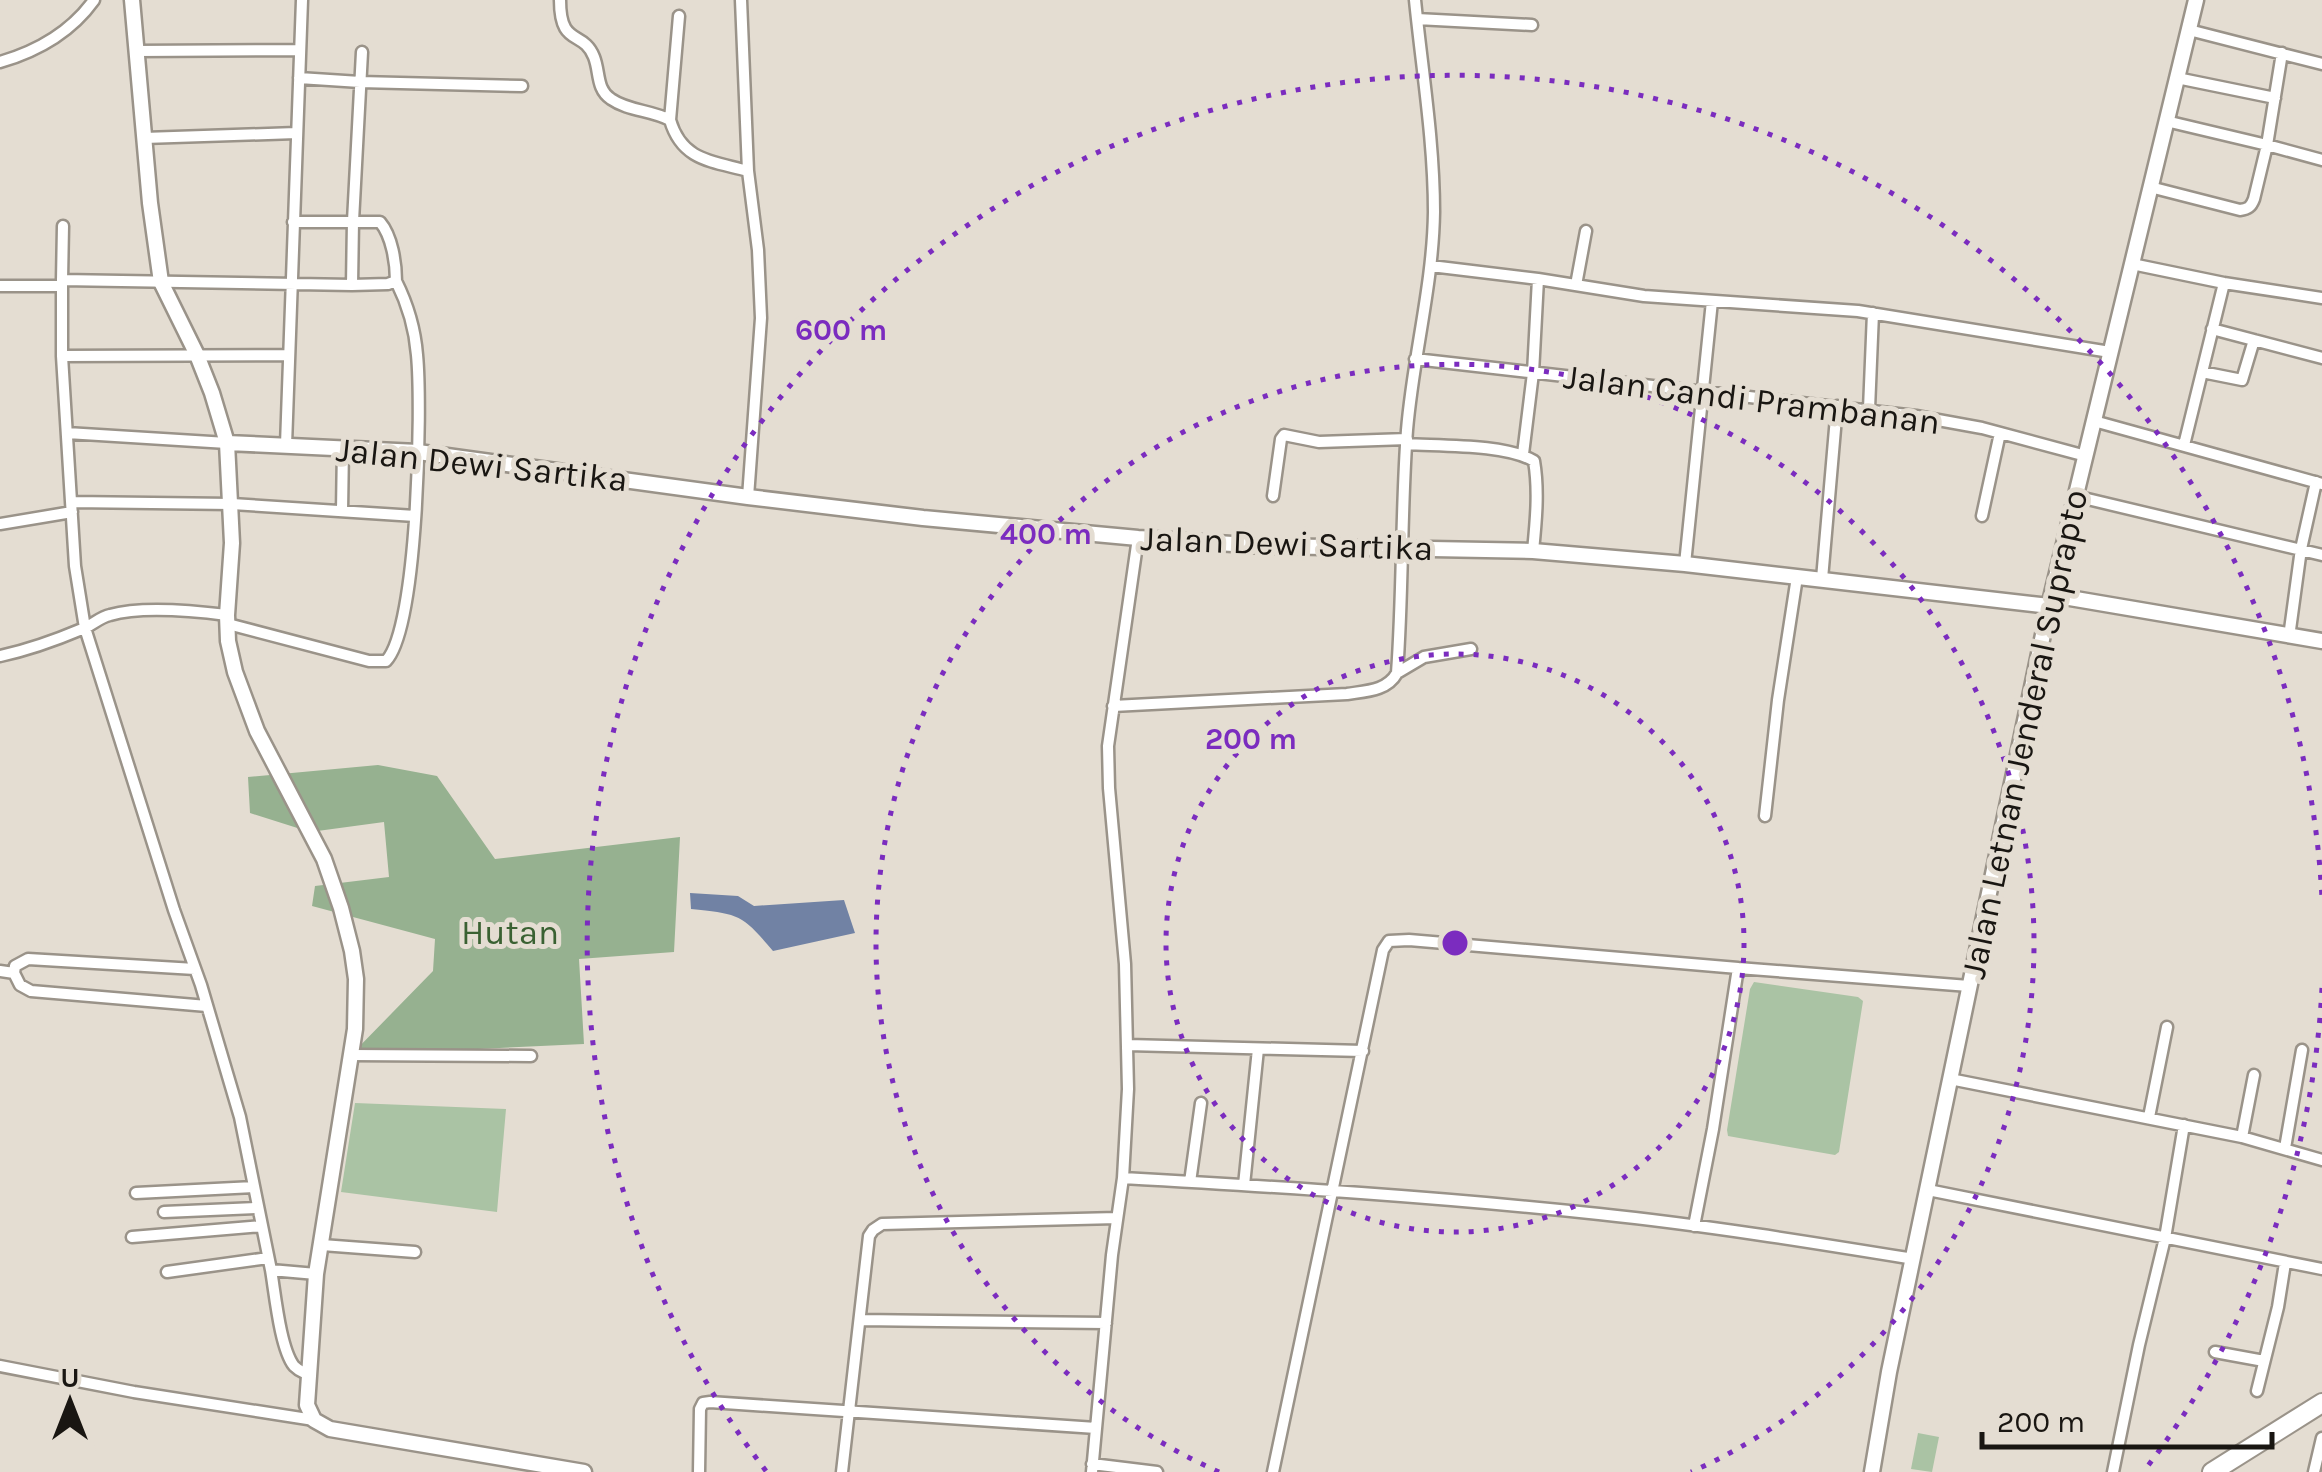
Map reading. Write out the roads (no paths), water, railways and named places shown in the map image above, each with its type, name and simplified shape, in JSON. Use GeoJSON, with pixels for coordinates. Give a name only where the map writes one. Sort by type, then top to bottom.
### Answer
{"type":"FeatureCollection","features":[{"type":"Feature","properties":{"kind":"highway"},"geometry":{"type":"LineString","coordinates":[[2212,1472],[2322,1403]]}},
{"type":"Feature","properties":{"kind":"street"},"geometry":{"type":"LineString","coordinates":[[0,62],[63,33],[94,0]]}},
{"type":"Feature","properties":{"kind":"street"},"geometry":{"type":"LineString","coordinates":[[132,0],[161,282],[212,393],[228,443],[232,543],[227,620],[235,672],[257,731],[324,860],[342,908],[356,980],[355,1029],[316,1274],[306,1396],[314,1420]]}},
{"type":"Feature","properties":{"kind":"street"},"geometry":{"type":"LineString","coordinates":[[286,445],[302,0]]}},
{"type":"Feature","properties":{"kind":"street"},"geometry":{"type":"LineString","coordinates":[[560,0],[562,25],[592,52],[604,94],[621,105],[670,120]]}},
{"type":"Feature","properties":{"kind":"street"},"geometry":{"type":"LineString","coordinates":[[742,0],[748,171],[758,250],[761,318],[748,497]]}},
{"type":"Feature","properties":{"kind":"street"},"geometry":{"type":"LineString","coordinates":[[1397,673],[1407,441],[1431,266],[1434,214],[1433,157],[1415,0]]}},
{"type":"Feature","properties":{"kind":"street","name":"Jalan Letnan Jenderal Suprapto"},"geometry":{"type":"LineString","coordinates":[[1872,1472],[1889,1372],[2051,601],[2086,456],[2102,423],[2110,352],[2177,78],[2198,32],[2196,0]]}},
{"type":"Feature","properties":{"kind":"street"},"geometry":{"type":"LineString","coordinates":[[679,16],[670,120],[678,141],[693,155],[748,171]]}},
{"type":"Feature","properties":{"kind":"street"},"geometry":{"type":"LineString","coordinates":[[1417,19],[1532,25]]}},
{"type":"Feature","properties":{"kind":"street"},"geometry":{"type":"LineString","coordinates":[[2198,32],[2322,64]]}},
{"type":"Feature","properties":{"kind":"street"},"geometry":{"type":"LineString","coordinates":[[136,51],[300,50]]}},
{"type":"Feature","properties":{"kind":"street"},"geometry":{"type":"LineString","coordinates":[[352,285],[362,52]]}},
{"type":"Feature","properties":{"kind":"street"},"geometry":{"type":"LineString","coordinates":[[2150,187],[2248,209],[2267,145],[2282,53]]}},
{"type":"Feature","properties":{"kind":"street"},"geometry":{"type":"LineString","coordinates":[[299,78],[522,86]]}},
{"type":"Feature","properties":{"kind":"street"},"geometry":{"type":"LineString","coordinates":[[2177,78],[2275,98]]}},
{"type":"Feature","properties":{"kind":"street"},"geometry":{"type":"LineString","coordinates":[[2166,121],[2322,160]]}},
{"type":"Feature","properties":{"kind":"street"},"geometry":{"type":"LineString","coordinates":[[144,138],[296,133]]}},
{"type":"Feature","properties":{"kind":"street"},"geometry":{"type":"LineString","coordinates":[[0,656],[85,628],[108,615],[166,610],[227,620],[369,661],[386,662],[395,649],[406,604],[415,516],[419,404],[415,336],[406,300],[396,281],[384,225],[293,222]]}},
{"type":"Feature","properties":{"kind":"street"},"geometry":{"type":"LineString","coordinates":[[63,226],[62,356],[75,566],[85,628],[240,1118],[288,1354],[293,1364],[307,1374]]}},
{"type":"Feature","properties":{"kind":"street"},"geometry":{"type":"LineString","coordinates":[[1576,285],[1586,231]]}},
{"type":"Feature","properties":{"kind":"street"},"geometry":{"type":"LineString","coordinates":[[2132,264],[2322,298]]}},
{"type":"Feature","properties":{"kind":"street"},"geometry":{"type":"LineString","coordinates":[[1431,266],[1644,296],[1872,313],[2110,352]]}},
{"type":"Feature","properties":{"kind":"street"},"geometry":{"type":"LineString","coordinates":[[1523,454],[1538,279]]}},
{"type":"Feature","properties":{"kind":"street"},"geometry":{"type":"LineString","coordinates":[[0,286],[161,282],[352,285],[396,281]]}},
{"type":"Feature","properties":{"kind":"street"},"geometry":{"type":"LineString","coordinates":[[2184,445],[2224,282]]}},
{"type":"Feature","properties":{"kind":"street"},"geometry":{"type":"LineString","coordinates":[[1685,564],[1712,301]]}},
{"type":"Feature","properties":{"kind":"street"},"geometry":{"type":"LineString","coordinates":[[1869,409],[1872,313]]}},
{"type":"Feature","properties":{"kind":"street"},"geometry":{"type":"LineString","coordinates":[[2212,329],[2322,358]]}},
{"type":"Feature","properties":{"kind":"street"},"geometry":{"type":"LineString","coordinates":[[2202,372],[2242,380],[2254,340]]}},
{"type":"Feature","properties":{"kind":"street"},"geometry":{"type":"LineString","coordinates":[[62,356],[288,355]]}},
{"type":"Feature","properties":{"kind":"street","name":"Jalan Candi Prambanan"},"geometry":{"type":"LineString","coordinates":[[1416,358],[1869,409],[2000,432],[2086,456]]}},
{"type":"Feature","properties":{"kind":"street"},"geometry":{"type":"LineString","coordinates":[[1822,579],[1838,406]]}},
{"type":"Feature","properties":{"kind":"street"},"geometry":{"type":"LineString","coordinates":[[2102,423],[2319,483],[2301,549],[2289,636]]}},
{"type":"Feature","properties":{"kind":"street"},"geometry":{"type":"LineString","coordinates":[[1982,516],[2000,432]]}},
{"type":"Feature","properties":{"kind":"street"},"geometry":{"type":"LineString","coordinates":[[67,433],[228,443]]}},
{"type":"Feature","properties":{"kind":"street"},"geometry":{"type":"LineString","coordinates":[[1273,496],[1284,435],[1319,442],[1407,441],[1523,454],[1534,461],[1536,475],[1533,551]]}},
{"type":"Feature","properties":{"kind":"street","name":"Jalan Dewi Sartika"},"geometry":{"type":"LineString","coordinates":[[228,443],[418,452],[923,518],[1138,538],[1264,546],[1533,551],[1685,564],[2051,601],[2322,642]]}},
{"type":"Feature","properties":{"kind":"street"},"geometry":{"type":"LineString","coordinates":[[342,511],[343,447]]}},
{"type":"Feature","properties":{"kind":"street"},"geometry":{"type":"LineString","coordinates":[[2075,496],[2322,554]]}},
{"type":"Feature","properties":{"kind":"street"},"geometry":{"type":"LineString","coordinates":[[0,524],[72,507],[232,504],[415,516]]}},
{"type":"Feature","properties":{"kind":"street"},"geometry":{"type":"LineString","coordinates":[[1138,538],[1108,746],[1128,1045],[1123,1178],[1092,1468],[1157,1472]]}},
{"type":"Feature","properties":{"kind":"street"},"geometry":{"type":"LineString","coordinates":[[1765,816],[1797,576]]}},
{"type":"Feature","properties":{"kind":"street"},"geometry":{"type":"LineString","coordinates":[[1113,706],[1347,694],[1390,684],[1397,673],[1424,657],[1471,649]]}},
{"type":"Feature","properties":{"kind":"street"},"geometry":{"type":"LineString","coordinates":[[1273,1472],[1331,1190],[1388,941],[1969,986]]}},
{"type":"Feature","properties":{"kind":"street"},"geometry":{"type":"LineString","coordinates":[[195,969],[28,959],[15,966],[14,973],[20,985],[31,991],[207,1006]]}},
{"type":"Feature","properties":{"kind":"street"},"geometry":{"type":"LineString","coordinates":[[1694,1226],[1714,1130],[1738,968]]}},
{"type":"Feature","properties":{"kind":"street"},"geometry":{"type":"LineString","coordinates":[[0,970],[14,973]]}},
{"type":"Feature","properties":{"kind":"street"},"geometry":{"type":"LineString","coordinates":[[2148,1118],[2167,1027]]}},
{"type":"Feature","properties":{"kind":"street"},"geometry":{"type":"LineString","coordinates":[[1128,1045],[1362,1052]]}},
{"type":"Feature","properties":{"kind":"street"},"geometry":{"type":"LineString","coordinates":[[1244,1185],[1258,1048]]}},
{"type":"Feature","properties":{"kind":"street"},"geometry":{"type":"LineString","coordinates":[[2284,1148],[2302,1050]]}},
{"type":"Feature","properties":{"kind":"street"},"geometry":{"type":"LineString","coordinates":[[350,1055],[531,1056]]}},
{"type":"Feature","properties":{"kind":"street"},"geometry":{"type":"LineString","coordinates":[[2242,1137],[2254,1075]]}},
{"type":"Feature","properties":{"kind":"street"},"geometry":{"type":"LineString","coordinates":[[1950,1079],[2242,1137],[2322,1160]]}},
{"type":"Feature","properties":{"kind":"street"},"geometry":{"type":"LineString","coordinates":[[1190,1182],[1201,1102]]}},
{"type":"Feature","properties":{"kind":"street"},"geometry":{"type":"LineString","coordinates":[[2113,1472],[2165,1238],[2184,1125]]}},
{"type":"Feature","properties":{"kind":"street"},"geometry":{"type":"LineString","coordinates":[[1123,1178],[1331,1190],[1600,1214],[1914,1259]]}},
{"type":"Feature","properties":{"kind":"street"},"geometry":{"type":"LineString","coordinates":[[136,1193],[254,1186]]}},
{"type":"Feature","properties":{"kind":"street"},"geometry":{"type":"LineString","coordinates":[[1928,1190],[2322,1270]]}},
{"type":"Feature","properties":{"kind":"street"},"geometry":{"type":"LineString","coordinates":[[164,1212],[258,1208]]}},
{"type":"Feature","properties":{"kind":"street"},"geometry":{"type":"LineString","coordinates":[[842,1472],[869,1236],[874,1230],[882,1224],[1116,1218]]}},
{"type":"Feature","properties":{"kind":"street"},"geometry":{"type":"LineString","coordinates":[[132,1237],[262,1226]]}},
{"type":"Feature","properties":{"kind":"street"},"geometry":{"type":"LineString","coordinates":[[322,1245],[415,1252]]}},
{"type":"Feature","properties":{"kind":"street"},"geometry":{"type":"LineString","coordinates":[[2257,1391],[2285,1263]]}},
{"type":"Feature","properties":{"kind":"street"},"geometry":{"type":"LineString","coordinates":[[167,1272],[270,1264],[316,1274]]}},
{"type":"Feature","properties":{"kind":"street"},"geometry":{"type":"LineString","coordinates":[[860,1320],[1106,1323]]}},
{"type":"Feature","properties":{"kind":"street"},"geometry":{"type":"LineString","coordinates":[[2215,1352],[2264,1360]]}},
{"type":"Feature","properties":{"kind":"street"},"geometry":{"type":"LineString","coordinates":[[0,1366],[314,1420],[330,1429],[584,1472]]}},
{"type":"Feature","properties":{"kind":"street"},"geometry":{"type":"LineString","coordinates":[[699,1472],[703,1403],[1096,1428]]}},
{"type":"Feature","properties":{"kind":"street"},"geometry":{"type":"LineString","coordinates":[[2314,1472],[2322,1438]]}},
{"type":"Feature","properties":{"kind":"water"},"geometry":{"type":"Polygon","coordinates":[[[690,893],[738,896],[754,906],[844,900],[855,933],[773,951],[738,918],[691,909],[690,893]]]}},
{"type":"Feature","properties":{"kind":"park label","name":"Hutan"},"geometry":{"type":"Point","coordinates":[510,932]}}]}
